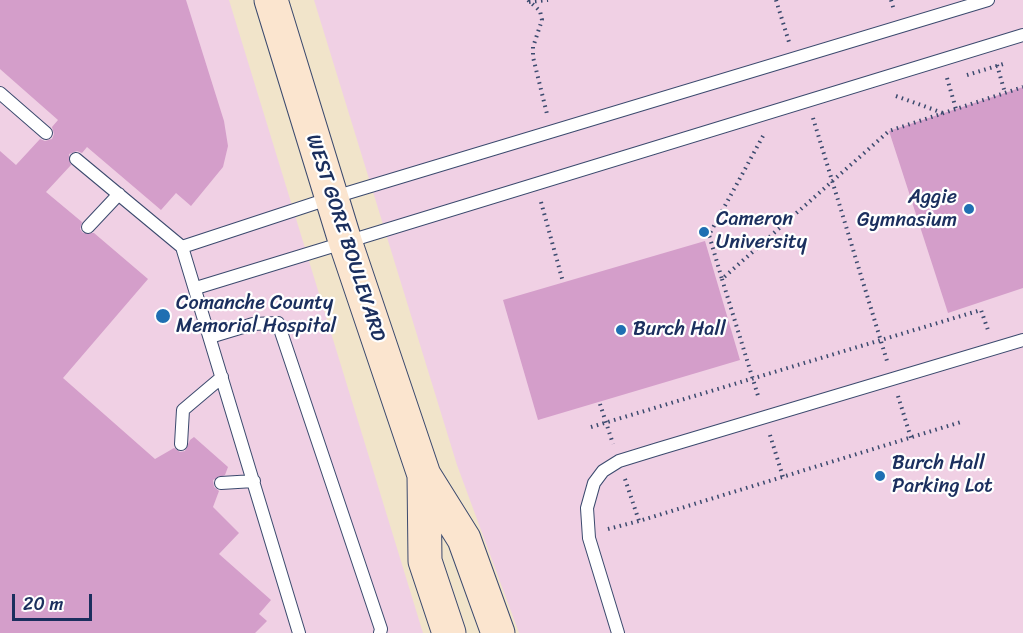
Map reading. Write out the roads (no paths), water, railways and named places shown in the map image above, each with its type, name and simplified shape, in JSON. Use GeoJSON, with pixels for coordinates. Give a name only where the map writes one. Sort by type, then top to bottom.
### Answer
{"type":"FeatureCollection","features":[{"type":"Feature","properties":{"kind":"main road","name":"WEST GORE BOULEVARD"},"geometry":{"type":"LineString","coordinates":[[271,0],[331,198],[424,476],[464,539],[498,633]]}},
{"type":"Feature","properties":{"kind":"main road","name":"WEST GORE BOULEVARD"},"geometry":{"type":"LineString","coordinates":[[424,476],[425,561],[449,633]]}},
{"type":"Feature","properties":{"kind":"lane"},"geometry":{"type":"LineString","coordinates":[[182,247],[331,198],[988,0]]}},
{"type":"Feature","properties":{"kind":"lane"},"geometry":{"type":"LineString","coordinates":[[196,288],[1023,34]]}},
{"type":"Feature","properties":{"kind":"lane"},"geometry":{"type":"LineString","coordinates":[[0,93],[46,133]]}},
{"type":"Feature","properties":{"kind":"lane"},"geometry":{"type":"LineString","coordinates":[[76,159],[182,247],[299,633]]}},
{"type":"Feature","properties":{"kind":"lane"},"geometry":{"type":"LineString","coordinates":[[88,227],[118,195]]}},
{"type":"Feature","properties":{"kind":"lane"},"geometry":{"type":"LineString","coordinates":[[210,337],[253,324],[278,323],[381,629],[380,633]]}},
{"type":"Feature","properties":{"kind":"lane"},"geometry":{"type":"LineString","coordinates":[[618,633],[589,538],[586,508],[594,483],[603,471],[619,461],[1023,340]]}},
{"type":"Feature","properties":{"kind":"lane"},"geometry":{"type":"LineString","coordinates":[[182,444],[183,410],[222,377]]}},
{"type":"Feature","properties":{"kind":"lane"},"geometry":{"type":"LineString","coordinates":[[221,483],[254,481]]}},
{"type":"Feature","properties":{"kind":"place","name":"Aggie Gymnasium"},"geometry":{"type":"Point","coordinates":[969,209]}},
{"type":"Feature","properties":{"kind":"place","name":"Cameron University"},"geometry":{"type":"Point","coordinates":[704,232]}},
{"type":"Feature","properties":{"kind":"place","name":"Comanche County Memorial Hospital"},"geometry":{"type":"Point","coordinates":[163,316]}},
{"type":"Feature","properties":{"kind":"place","name":"Burch Hall"},"geometry":{"type":"Point","coordinates":[621,330]}},
{"type":"Feature","properties":{"kind":"place","name":"Burch Hall Parking Lot"},"geometry":{"type":"Point","coordinates":[880,476]}}]}
